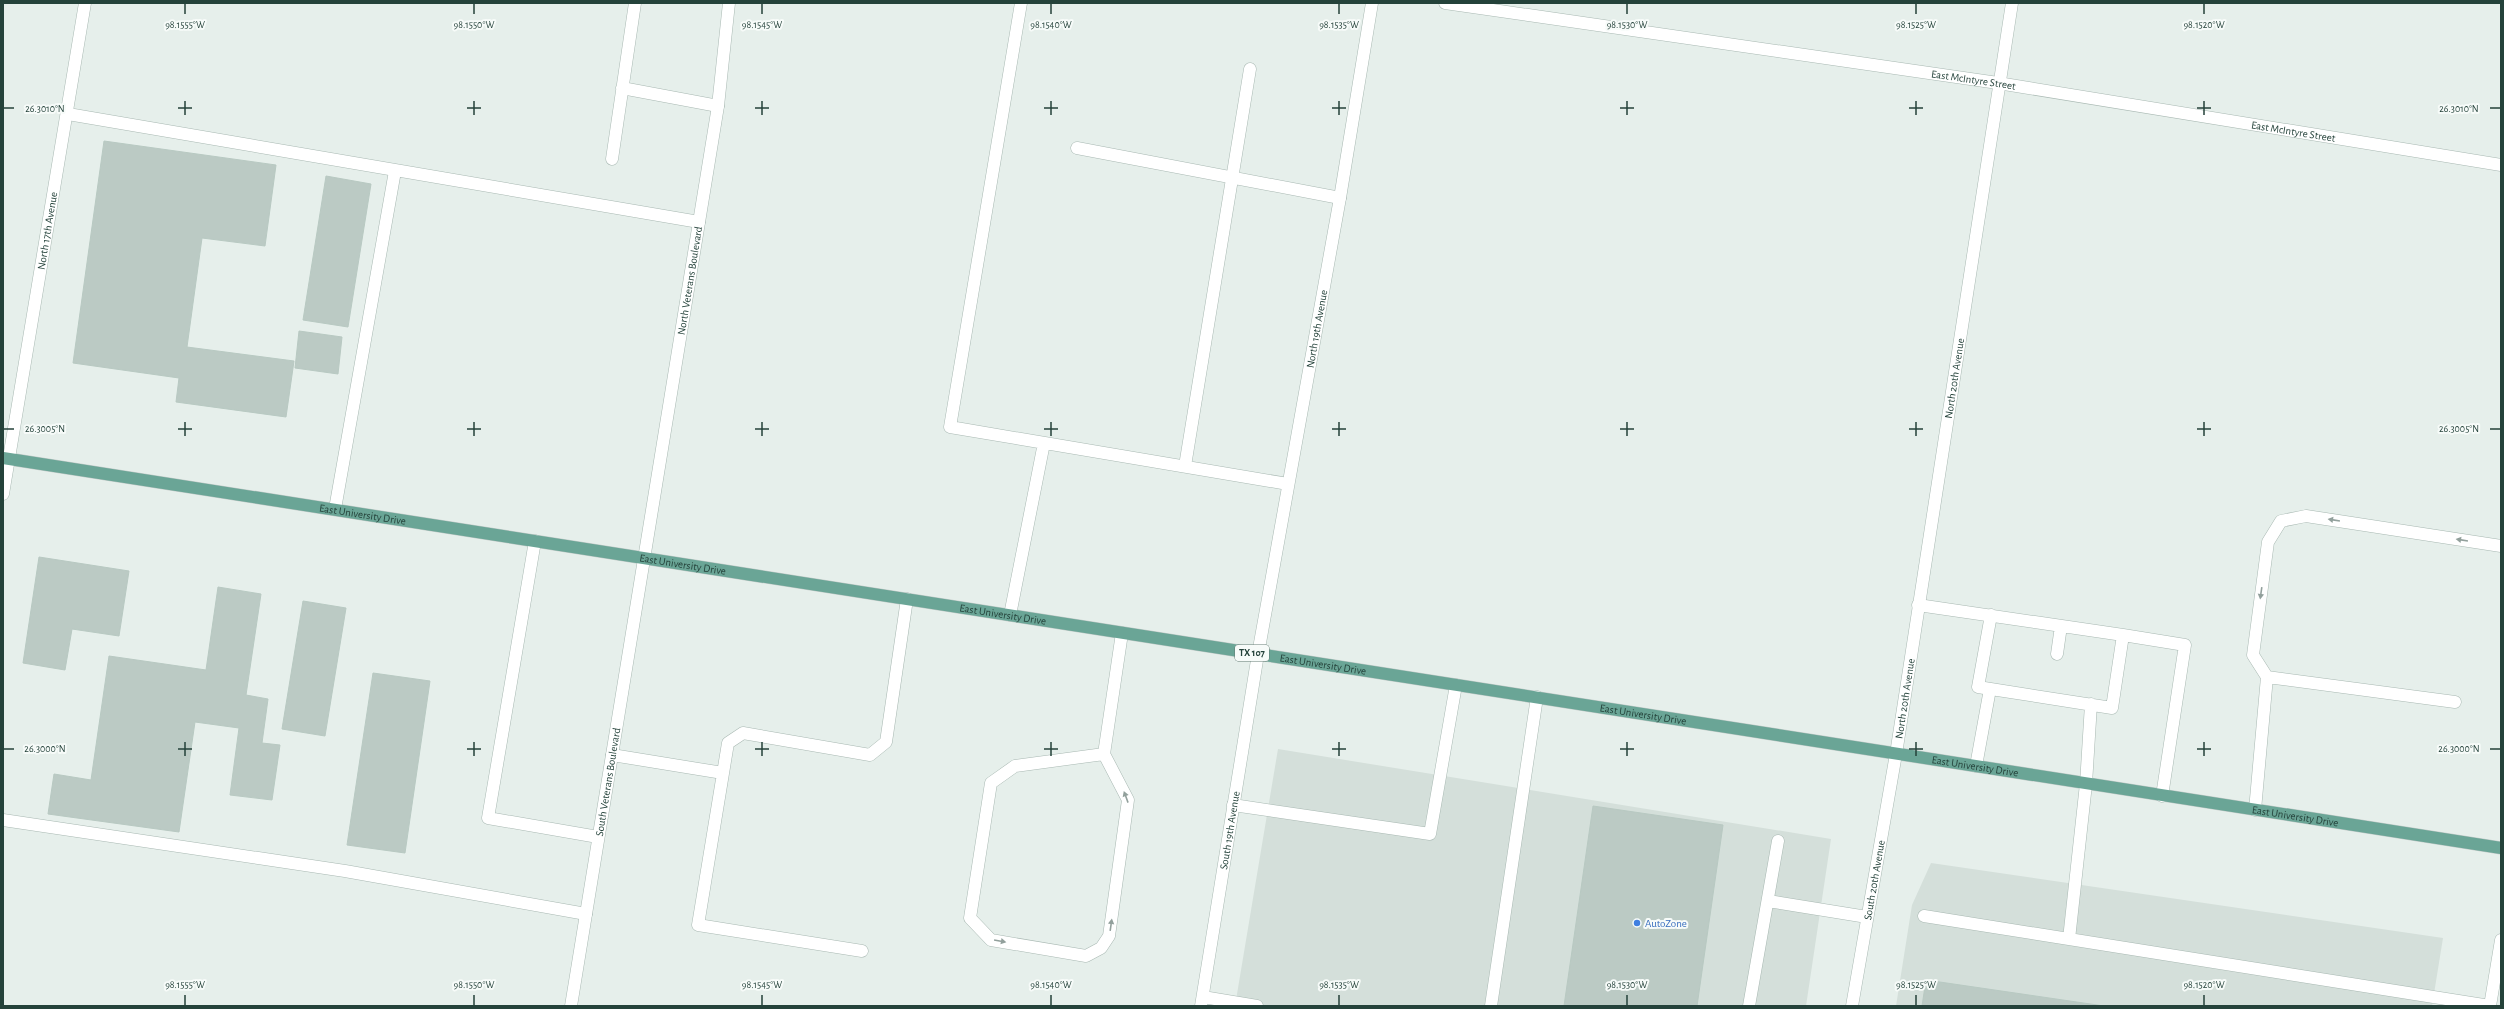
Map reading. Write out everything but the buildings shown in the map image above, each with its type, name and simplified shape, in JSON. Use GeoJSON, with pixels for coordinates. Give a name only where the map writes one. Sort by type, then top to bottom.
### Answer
{"type":"FeatureCollection","features":[{"type":"Feature","properties":{"kind":"main road","name":"East University Drive"},"geometry":{"type":"LineString","coordinates":[[6,458],[2501,848]]}},
{"type":"Feature","properties":{"kind":"street","name":"North 17th Avenue"},"geometry":{"type":"LineString","coordinates":[[3,494],[6,458],[68,114],[85,3]]}},
{"type":"Feature","properties":{"kind":"street"},"geometry":{"type":"LineString","coordinates":[[612,159],[635,3]]}},
{"type":"Feature","properties":{"kind":"street","name":"North Veterans Boulevard"},"geometry":{"type":"LineString","coordinates":[[643,558],[718,106],[729,3]]}},
{"type":"Feature","properties":{"kind":"street"},"geometry":{"type":"LineString","coordinates":[[1021,3],[950,427],[1288,484]]}},
{"type":"Feature","properties":{"kind":"street","name":"North 19th Avenue"},"geometry":{"type":"LineString","coordinates":[[1258,654],[1340,198],[1372,3]]}},
{"type":"Feature","properties":{"kind":"street","name":"East McIntyre Street"},"geometry":{"type":"LineString","coordinates":[[1445,3],[1998,83],[2501,165]]}},
{"type":"Feature","properties":{"kind":"street","name":"North 20th Avenue"},"geometry":{"type":"LineString","coordinates":[[1896,754],[1998,83],[2012,3]]}},
{"type":"Feature","properties":{"kind":"street"},"geometry":{"type":"LineString","coordinates":[[1185,466],[1250,69]]}},
{"type":"Feature","properties":{"kind":"street"},"geometry":{"type":"LineString","coordinates":[[622,88],[718,106]]}},
{"type":"Feature","properties":{"kind":"street"},"geometry":{"type":"LineString","coordinates":[[68,114],[699,222]]}},
{"type":"Feature","properties":{"kind":"street"},"geometry":{"type":"LineString","coordinates":[[1076,148],[1340,198]]}},
{"type":"Feature","properties":{"kind":"street"},"geometry":{"type":"LineString","coordinates":[[335,509],[395,171]]}},
{"type":"Feature","properties":{"kind":"street"},"geometry":{"type":"LineString","coordinates":[[1010,615],[1044,443]]}},
{"type":"Feature","properties":{"kind":"street"},"geometry":{"type":"LineString","coordinates":[[2255,810],[2267,677],[2253,655],[2268,542],[2281,521],[2306,516],[2501,546]]}},
{"type":"Feature","properties":{"kind":"street"},"geometry":{"type":"LineString","coordinates":[[535,541],[488,818],[598,838]]}},
{"type":"Feature","properties":{"kind":"street","name":"South Veterans Boulevard"},"geometry":{"type":"LineString","coordinates":[[571,1006],[643,558]]}},
{"type":"Feature","properties":{"kind":"street"},"geometry":{"type":"LineString","coordinates":[[862,951],[698,924],[728,743],[743,733],[870,755],[886,742],[907,599]]}},
{"type":"Feature","properties":{"kind":"street"},"geometry":{"type":"LineString","coordinates":[[1918,604],[2123,635],[2185,646],[2162,796]]}},
{"type":"Feature","properties":{"kind":"street"},"geometry":{"type":"LineString","coordinates":[[1991,615],[1978,687],[2053,696],[2112,708],[2123,635]]}},
{"type":"Feature","properties":{"kind":"street"},"geometry":{"type":"LineString","coordinates":[[2057,654],[2061,626]]}},
{"type":"Feature","properties":{"kind":"street"},"geometry":{"type":"LineString","coordinates":[[1104,754],[1015,766],[991,783],[970,918],[991,940],[1086,956],[1101,948],[1109,936],[1128,800],[1104,754],[1122,633]]}},
{"type":"Feature","properties":{"kind":"street","name":"South 19th Avenue"},"geometry":{"type":"LineString","coordinates":[[1202,1001],[1258,654]]}},
{"type":"Feature","properties":{"kind":"street"},"geometry":{"type":"LineString","coordinates":[[2267,677],[2455,702]]}},
{"type":"Feature","properties":{"kind":"street"},"geometry":{"type":"LineString","coordinates":[[1233,805],[1430,834],[1456,684]]}},
{"type":"Feature","properties":{"kind":"street"},"geometry":{"type":"LineString","coordinates":[[1976,766],[1990,689]]}},
{"type":"Feature","properties":{"kind":"street"},"geometry":{"type":"LineString","coordinates":[[1491,1006],[1538,697]]}},
{"type":"Feature","properties":{"kind":"street"},"geometry":{"type":"LineString","coordinates":[[2069,939],[2086,784],[2091,704]]}},
{"type":"Feature","properties":{"kind":"street","name":"South 20th Avenue"},"geometry":{"type":"LineString","coordinates":[[1852,1006],[1896,754]]}},
{"type":"Feature","properties":{"kind":"street"},"geometry":{"type":"LineString","coordinates":[[612,755],[723,774]]}},
{"type":"Feature","properties":{"kind":"street"},"geometry":{"type":"LineString","coordinates":[[3,820],[345,871],[586,914]]}},
{"type":"Feature","properties":{"kind":"street"},"geometry":{"type":"LineString","coordinates":[[1749,1006],[1778,841]]}},
{"type":"Feature","properties":{"kind":"street"},"geometry":{"type":"LineString","coordinates":[[1768,901],[1867,918]]}},
{"type":"Feature","properties":{"kind":"street"},"geometry":{"type":"LineString","coordinates":[[1924,916],[2490,1006],[2501,940]]}},
{"type":"Feature","properties":{"kind":"street"},"geometry":{"type":"LineString","coordinates":[[1202,1001],[1257,1006]]}},
{"type":"Feature","properties":{"kind":"shaded area"},"geometry":{"type":"Polygon","coordinates":[[[1278,749],[1831,839],[1806,1006],[1235,1006],[1278,749]]]}},
{"type":"Feature","properties":{"kind":"shaded area"},"geometry":{"type":"Polygon","coordinates":[[[1931,863],[2443,938],[2432,1006],[1896,1006],[1912,905],[1931,863]]]}},
{"type":"Feature","properties":{"kind":"place","name":"AutoZone"},"geometry":{"type":"Point","coordinates":[1637,923]}}]}
